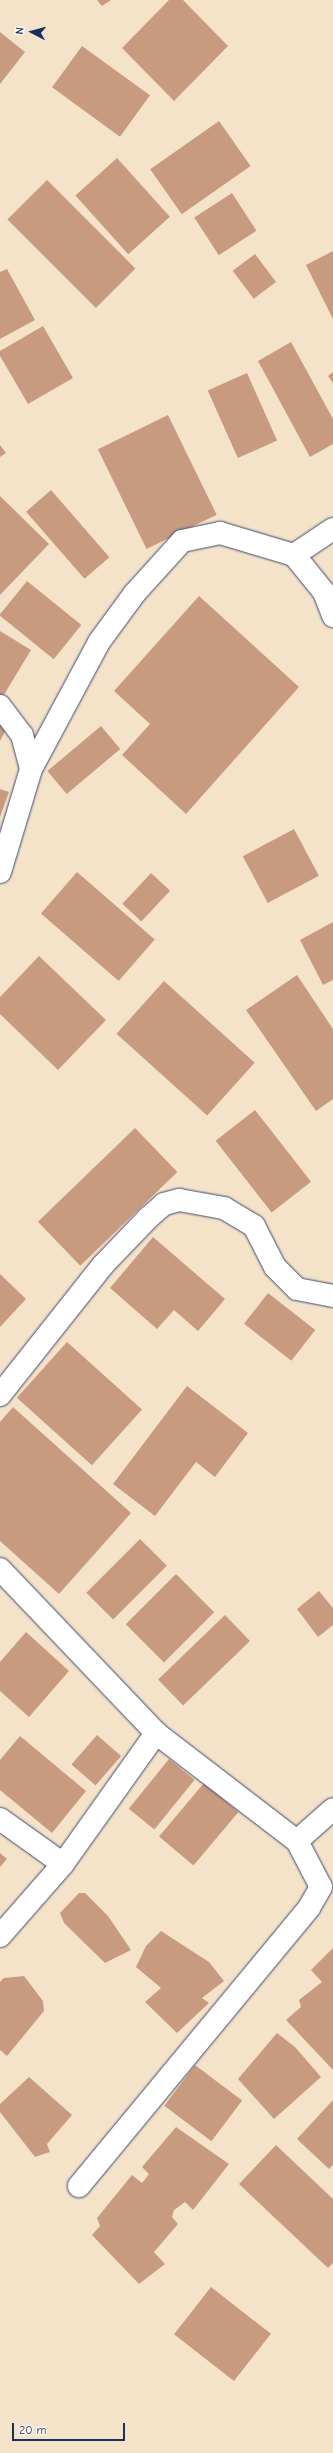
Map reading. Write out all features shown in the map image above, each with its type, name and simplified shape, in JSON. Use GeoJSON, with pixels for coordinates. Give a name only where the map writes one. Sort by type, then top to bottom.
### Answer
{"type":"FeatureCollection","features":[{"type":"Feature","properties":{"kind":"street"},"geometry":{"type":"LineString","coordinates":[[294,555],[333,529]]}},
{"type":"Feature","properties":{"kind":"street"},"geometry":{"type":"LineString","coordinates":[[0,872],[32,769],[99,642],[135,593],[182,541],[220,533],[294,555],[324,592],[333,616]]}},
{"type":"Feature","properties":{"kind":"street"},"geometry":{"type":"LineString","coordinates":[[0,706],[22,735],[32,769]]}},
{"type":"Feature","properties":{"kind":"street"},"geometry":{"type":"LineString","coordinates":[[0,1395],[103,1265],[148,1218],[164,1204],[179,1200],[224,1208],[254,1226],[275,1267],[298,1289],[333,1296]]}},
{"type":"Feature","properties":{"kind":"street"},"geometry":{"type":"LineString","coordinates":[[0,1569],[156,1733],[297,1841],[321,1887],[309,1908],[79,2186]]}},
{"type":"Feature","properties":{"kind":"street"},"geometry":{"type":"LineString","coordinates":[[0,1936],[63,1864],[156,1733]]}},
{"type":"Feature","properties":{"kind":"street"},"geometry":{"type":"LineString","coordinates":[[297,1841],[333,1809]]}},
{"type":"Feature","properties":{"kind":"street"},"geometry":{"type":"LineString","coordinates":[[0,1818],[63,1864]]}},
{"type":"Feature","properties":{"kind":"building"},"geometry":{"type":"Polygon","coordinates":[[[97,0],[111,0],[102,6],[97,0]]]}},
{"type":"Feature","properties":{"kind":"building"},"geometry":{"type":"Polygon","coordinates":[[[169,0],[183,0],[228,46],[174,101],[122,48],[169,0]]]}},
{"type":"Feature","properties":{"kind":"building"},"geometry":{"type":"Polygon","coordinates":[[[0,32],[25,52],[0,84],[0,32]]]}},
{"type":"Feature","properties":{"kind":"building"},"geometry":{"type":"Polygon","coordinates":[[[82,46],[150,95],[120,137],[52,87],[82,46]]]}},
{"type":"Feature","properties":{"kind":"building"},"geometry":{"type":"Polygon","coordinates":[[[219,121],[251,166],[182,214],[150,169],[219,121]]]}},
{"type":"Feature","properties":{"kind":"building"},"geometry":{"type":"Polygon","coordinates":[[[117,158],[170,217],[128,254],[75,195],[117,158]]]}},
{"type":"Feature","properties":{"kind":"building"},"geometry":{"type":"Polygon","coordinates":[[[47,180],[135,268],[96,308],[7,220],[47,180]]]}},
{"type":"Feature","properties":{"kind":"building"},"geometry":{"type":"Polygon","coordinates":[[[232,193],[257,231],[219,255],[194,218],[232,193]]]}},
{"type":"Feature","properties":{"kind":"building"},"geometry":{"type":"Polygon","coordinates":[[[333,251],[333,319],[306,265],[333,251]]]}},
{"type":"Feature","properties":{"kind":"building"},"geometry":{"type":"Polygon","coordinates":[[[255,254],[276,282],[254,299],[233,271],[255,254]]]}},
{"type":"Feature","properties":{"kind":"building"},"geometry":{"type":"Polygon","coordinates":[[[7,269],[35,320],[0,339],[0,272],[7,269]]]}},
{"type":"Feature","properties":{"kind":"building"},"geometry":{"type":"Polygon","coordinates":[[[43,326],[73,378],[28,404],[0,356],[0,351],[43,326]]]}},
{"type":"Feature","properties":{"kind":"building"},"geometry":{"type":"Polygon","coordinates":[[[291,342],[333,419],[333,444],[310,457],[258,361],[291,342]]]}},
{"type":"Feature","properties":{"kind":"building"},"geometry":{"type":"Polygon","coordinates":[[[333,372],[333,383],[328,376],[333,372]]]}},
{"type":"Feature","properties":{"kind":"building"},"geometry":{"type":"Polygon","coordinates":[[[247,373],[277,441],[238,458],[208,390],[247,373]]]}},
{"type":"Feature","properties":{"kind":"building"},"geometry":{"type":"Polygon","coordinates":[[[168,415],[217,515],[147,549],[98,449],[168,415]]]}},
{"type":"Feature","properties":{"kind":"building"},"geometry":{"type":"Polygon","coordinates":[[[0,445],[6,453],[0,457],[0,445]]]}},
{"type":"Feature","properties":{"kind":"building"},"geometry":{"type":"Polygon","coordinates":[[[51,490],[109,557],[84,579],[26,512],[51,490]]]}},
{"type":"Feature","properties":{"kind":"building"},"geometry":{"type":"Polygon","coordinates":[[[0,496],[49,544],[0,595],[0,496]]]}},
{"type":"Feature","properties":{"kind":"building"},"geometry":{"type":"Polygon","coordinates":[[[27,581],[81,625],[54,659],[0,616],[27,581]]]}},
{"type":"Feature","properties":{"kind":"building"},"geometry":{"type":"Polygon","coordinates":[[[199,596],[299,687],[186,814],[122,755],[150,724],[114,691],[199,596]]]}},
{"type":"Feature","properties":{"kind":"building"},"geometry":{"type":"Polygon","coordinates":[[[0,631],[31,650],[2,698],[0,697],[0,631]]]}},
{"type":"Feature","properties":{"kind":"building"},"geometry":{"type":"Polygon","coordinates":[[[0,719],[9,724],[0,741],[0,719]]]}},
{"type":"Feature","properties":{"kind":"building"},"geometry":{"type":"Polygon","coordinates":[[[101,726],[120,749],[67,794],[47,771],[101,726]]]}},
{"type":"Feature","properties":{"kind":"building"},"geometry":{"type":"Polygon","coordinates":[[[0,789],[9,792],[0,817],[0,789]]]}},
{"type":"Feature","properties":{"kind":"building"},"geometry":{"type":"Polygon","coordinates":[[[294,829],[319,876],[268,903],[243,856],[294,829]]]}},
{"type":"Feature","properties":{"kind":"building"},"geometry":{"type":"Polygon","coordinates":[[[77,872],[155,940],[119,981],[41,914],[77,872]]]}},
{"type":"Feature","properties":{"kind":"building"},"geometry":{"type":"Polygon","coordinates":[[[151,873],[170,891],[141,921],[122,904],[151,873]]]}},
{"type":"Feature","properties":{"kind":"building"},"geometry":{"type":"Polygon","coordinates":[[[333,922],[333,980],[323,985],[300,940],[333,922]]]}},
{"type":"Feature","properties":{"kind":"building"},"geometry":{"type":"Polygon","coordinates":[[[39,956],[106,1020],[58,1070],[0,1014],[0,997],[39,956]]]}},
{"type":"Feature","properties":{"kind":"building"},"geometry":{"type":"Polygon","coordinates":[[[297,975],[333,1029],[333,1099],[316,1111],[246,1010],[297,975]]]}},
{"type":"Feature","properties":{"kind":"building"},"geometry":{"type":"Polygon","coordinates":[[[164,981],[255,1063],[207,1115],[116,1034],[164,981]]]}},
{"type":"Feature","properties":{"kind":"building"},"geometry":{"type":"Polygon","coordinates":[[[255,1110],[311,1182],[272,1212],[216,1141],[255,1110]]]}},
{"type":"Feature","properties":{"kind":"building"},"geometry":{"type":"Polygon","coordinates":[[[135,1128],[177,1172],[80,1266],[38,1222],[135,1128]]]}},
{"type":"Feature","properties":{"kind":"building"},"geometry":{"type":"Polygon","coordinates":[[[153,1237],[225,1299],[198,1331],[174,1310],[157,1329],[110,1288],[153,1237]]]}},
{"type":"Feature","properties":{"kind":"building"},"geometry":{"type":"Polygon","coordinates":[[[0,1274],[26,1299],[0,1327],[0,1274]]]}},
{"type":"Feature","properties":{"kind":"building"},"geometry":{"type":"Polygon","coordinates":[[[268,1293],[315,1330],[291,1361],[244,1324],[268,1293]]]}},
{"type":"Feature","properties":{"kind":"building"},"geometry":{"type":"Polygon","coordinates":[[[67,1342],[142,1410],[92,1465],[17,1398],[67,1342]]]}},
{"type":"Feature","properties":{"kind":"building"},"geometry":{"type":"Polygon","coordinates":[[[187,1386],[248,1433],[215,1477],[196,1462],[155,1516],[113,1484],[187,1386]]]}},
{"type":"Feature","properties":{"kind":"building"},"geometry":{"type":"Polygon","coordinates":[[[13,1407],[131,1513],[59,1594],[0,1541],[0,1422],[13,1407]]]}},
{"type":"Feature","properties":{"kind":"building"},"geometry":{"type":"Polygon","coordinates":[[[140,1539],[167,1566],[113,1620],[86,1593],[140,1539]]]}},
{"type":"Feature","properties":{"kind":"building"},"geometry":{"type":"Polygon","coordinates":[[[176,1574],[214,1612],[164,1662],[126,1624],[176,1574]]]}},
{"type":"Feature","properties":{"kind":"building"},"geometry":{"type":"Polygon","coordinates":[[[319,1591],[333,1608],[333,1625],[318,1637],[297,1609],[319,1591]]]}},
{"type":"Feature","properties":{"kind":"building"},"geometry":{"type":"Polygon","coordinates":[[[225,1615],[250,1641],[183,1705],[158,1680],[225,1615]]]}},
{"type":"Feature","properties":{"kind":"building"},"geometry":{"type":"Polygon","coordinates":[[[26,1632],[69,1671],[29,1717],[0,1691],[0,1662],[26,1632]]]}},
{"type":"Feature","properties":{"kind":"building"},"geometry":{"type":"Polygon","coordinates":[[[97,1735],[121,1756],[96,1785],[71,1764],[97,1735]]]}},
{"type":"Feature","properties":{"kind":"building"},"geometry":{"type":"Polygon","coordinates":[[[20,1736],[86,1791],[52,1833],[0,1790],[0,1760],[20,1736]]]}},
{"type":"Feature","properties":{"kind":"building"},"geometry":{"type":"Polygon","coordinates":[[[169,1759],[195,1780],[154,1830],[129,1809],[169,1759]]]}},
{"type":"Feature","properties":{"kind":"building"},"geometry":{"type":"Polygon","coordinates":[[[204,1783],[238,1812],[193,1866],[159,1837],[204,1783]]]}},
{"type":"Feature","properties":{"kind":"building"},"geometry":{"type":"Polygon","coordinates":[[[0,1853],[7,1859],[0,1867],[0,1853]]]}},
{"type":"Feature","properties":{"kind":"building"},"geometry":{"type":"Polygon","coordinates":[[[79,1893],[85,1893],[108,1916],[131,1950],[105,1963],[64,1923],[60,1913],[79,1893]]]}},
{"type":"Feature","properties":{"kind":"building"},"geometry":{"type":"Polygon","coordinates":[[[161,1931],[209,1962],[224,1981],[202,1998],[209,2003],[177,2033],[145,2002],[161,1988],[136,1967],[146,1946],[161,1931]]]}},
{"type":"Feature","properties":{"kind":"building"},"geometry":{"type":"Polygon","coordinates":[[[333,1948],[333,2070],[286,2020],[301,2007],[299,2000],[322,1982],[311,1970],[333,1948]]]}},
{"type":"Feature","properties":{"kind":"building"},"geometry":{"type":"Polygon","coordinates":[[[24,1976],[43,2001],[44,2011],[7,2056],[0,2050],[0,1982],[4,1978],[24,1976]]]}},
{"type":"Feature","properties":{"kind":"building"},"geometry":{"type":"Polygon","coordinates":[[[277,2033],[295,2047],[321,2077],[274,2119],[238,2079],[277,2033]]]}},
{"type":"Feature","properties":{"kind":"building"},"geometry":{"type":"Polygon","coordinates":[[[195,2065],[242,2101],[211,2141],[164,2106],[195,2065]]]}},
{"type":"Feature","properties":{"kind":"building"},"geometry":{"type":"Polygon","coordinates":[[[29,2077],[72,2115],[47,2144],[50,2152],[35,2157],[0,2112],[0,2104],[29,2077]]]}},
{"type":"Feature","properties":{"kind":"building"},"geometry":{"type":"Polygon","coordinates":[[[333,2100],[333,2165],[329,2169],[297,2139],[333,2100]]]}},
{"type":"Feature","properties":{"kind":"building"},"geometry":{"type":"Polygon","coordinates":[[[176,2127],[229,2164],[193,2210],[185,2202],[174,2210],[172,2217],[178,2224],[154,2252],[165,2264],[139,2284],[92,2235],[100,2226],[97,2218],[132,2175],[142,2183],[149,2174],[142,2167],[176,2127]]]}},
{"type":"Feature","properties":{"kind":"building"},"geometry":{"type":"Polygon","coordinates":[[[276,2145],[333,2199],[333,2263],[328,2268],[239,2184],[276,2145]]]}},
{"type":"Feature","properties":{"kind":"building"},"geometry":{"type":"Polygon","coordinates":[[[211,2287],[271,2334],[234,2381],[174,2334],[211,2287]]]}}]}
